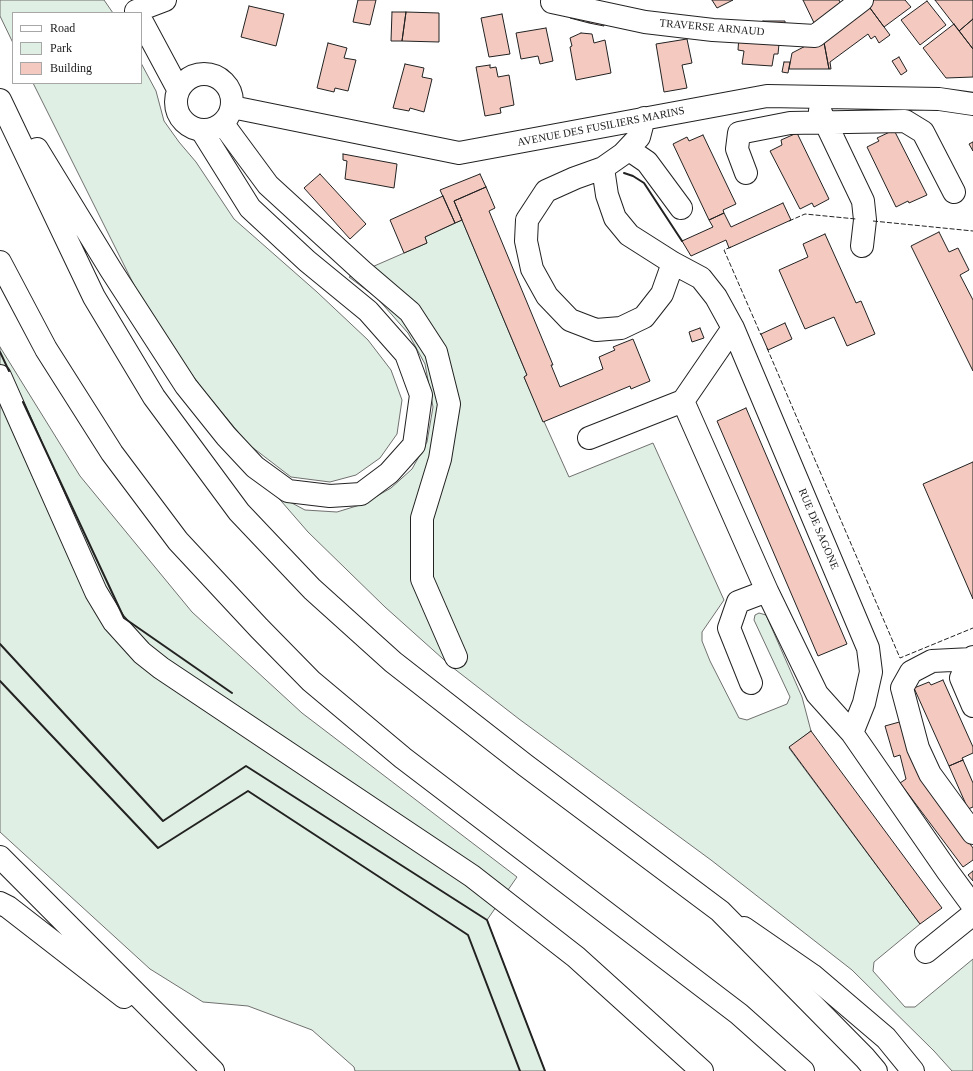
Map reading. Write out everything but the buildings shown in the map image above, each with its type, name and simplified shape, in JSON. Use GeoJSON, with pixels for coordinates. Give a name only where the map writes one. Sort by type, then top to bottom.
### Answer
{"type":"FeatureCollection","features":[{"type":"Feature","properties":{"kind":"main road"},"geometry":{"type":"LineString","coordinates":[[136,11],[165,0]]}},
{"type":"Feature","properties":{"kind":"main road","name":"TRAVERSE ARNAUD"},"geometry":{"type":"LineString","coordinates":[[550,1],[645,22],[713,30],[815,36],[862,0]]}},
{"type":"Feature","properties":{"kind":"main road"},"geometry":{"type":"LineString","coordinates":[[142,22],[178,89]]}},
{"type":"Feature","properties":{"kind":"main road"},"geometry":{"type":"LineString","coordinates":[[228,115],[215,129],[202,131],[189,127],[178,115],[175,106],[178,89],[184,81],[195,75],[208,74],[218,77],[226,84],[230,92],[228,115],[268,185],[362,271],[410,312],[436,352],[449,404],[440,459],[422,518],[422,579],[456,657]]}},
{"type":"Feature","properties":{"kind":"main road"},"geometry":{"type":"LineString","coordinates":[[0,89],[111,270],[182,380],[226,436],[255,467],[288,490],[330,496],[361,494],[389,473],[414,444],[421,395],[406,354],[368,311],[307,260],[250,208],[202,131]]}},
{"type":"Feature","properties":{"kind":"main road","name":"AVENUE DES FUSILIERS MARINS"},"geometry":{"type":"LineString","coordinates":[[228,115],[459,153],[767,96],[939,99],[973,104]]}},
{"type":"Feature","properties":{"kind":"main road"},"geometry":{"type":"LineString","coordinates":[[820,97],[820,111],[863,201],[864,220],[862,246]]}},
{"type":"Feature","properties":{"kind":"main road"},"geometry":{"type":"LineString","coordinates":[[0,100],[94,297],[154,397],[239,512],[312,589],[393,662],[525,765],[720,911],[812,975],[886,1038],[913,1071]]}},
{"type":"Feature","properties":{"kind":"main road"},"geometry":{"type":"LineString","coordinates":[[644,118],[638,137],[628,149],[603,168],[575,178],[546,191],[527,220],[526,241],[532,269],[547,296],[570,320],[596,330],[621,328],[644,317],[662,294],[673,263]]}},
{"type":"Feature","properties":{"kind":"main road"},"geometry":{"type":"LineString","coordinates":[[746,173],[737,149],[739,133],[790,123],[905,121],[924,132],[954,192]]}},
{"type":"Feature","properties":{"kind":"main road"},"geometry":{"type":"LineString","coordinates":[[628,149],[647,162],[681,208]]}},
{"type":"Feature","properties":{"kind":"main road","name":"RUE DE SAGONE"},"geometry":{"type":"LineString","coordinates":[[603,168],[607,195],[615,218],[629,235],[673,263],[701,278],[716,297],[733,328],[868,648],[871,672],[864,703],[852,733]]}},
{"type":"Feature","properties":{"kind":"main road"},"geometry":{"type":"LineString","coordinates":[[0,262],[46,349],[112,453],[178,541],[269,639],[311,680],[402,758],[739,1014],[803,1071]]}},
{"type":"Feature","properties":{"kind":"main road"},"geometry":{"type":"LineString","coordinates":[[589,438],[683,401],[733,328]]}},
{"type":"Feature","properties":{"kind":"main road"},"geometry":{"type":"LineString","coordinates":[[0,376],[96,592],[114,622],[142,653],[161,668],[472,876],[576,957],[702,1071]]}},
{"type":"Feature","properties":{"kind":"main road"},"geometry":{"type":"LineString","coordinates":[[683,401],[767,591],[817,694],[852,733],[973,906]]}},
{"type":"Feature","properties":{"kind":"main road"},"geometry":{"type":"LineString","coordinates":[[751,683],[728,628],[738,602],[767,591]]}},
{"type":"Feature","properties":{"kind":"main road"},"geometry":{"type":"LineString","coordinates":[[972,658],[961,678],[973,706]]}},
{"type":"Feature","properties":{"kind":"main road"},"geometry":{"type":"LineString","coordinates":[[972,658],[932,661],[911,672],[902,688],[918,748],[930,774],[973,833]]}},
{"type":"Feature","properties":{"kind":"main road"},"geometry":{"type":"LineString","coordinates":[[0,857],[213,1071]]}},
{"type":"Feature","properties":{"kind":"main road"},"geometry":{"type":"LineString","coordinates":[[0,903],[8,907],[51,942],[187,1044]]}},
{"type":"Feature","properties":{"kind":"main road"},"geometry":{"type":"LineString","coordinates":[[720,911],[860,1052],[876,1071]]}},
{"type":"Feature","properties":{"kind":"main road"},"geometry":{"type":"LineString","coordinates":[[926,952],[973,914]]}},
{"type":"Feature","properties":{"kind":"green space"},"geometry":{"type":"Polygon","coordinates":[[[0,0],[104,0],[112,12],[12,12],[12,41],[0,16],[0,0]]]}},
{"type":"Feature","properties":{"kind":"green space"},"geometry":{"type":"Polygon","coordinates":[[[142,65],[156,91],[164,121],[196,162],[234,219],[317,292],[368,340],[391,370],[402,400],[397,434],[380,458],[356,475],[330,482],[291,477],[248,444],[201,387],[149,315],[34,84],[142,84],[142,65]]]}},
{"type":"Feature","properties":{"kind":"green space"},"geometry":{"type":"Polygon","coordinates":[[[462,220],[527,375],[524,377],[569,477],[653,443],[724,600],[702,632],[702,641],[710,661],[739,718],[747,720],[787,704],[790,697],[754,620],[755,615],[759,613],[766,615],[802,697],[811,731],[789,748],[920,924],[874,962],[873,971],[905,1007],[915,1007],[973,959],[973,1071],[952,1071],[934,1051],[852,970],[711,860],[519,719],[452,667],[385,607],[308,532],[275,494],[305,510],[337,512],[363,504],[391,488],[412,469],[427,442],[433,407],[425,364],[408,333],[377,298],[349,277],[427,243],[425,237],[462,220]]]}},
{"type":"Feature","properties":{"kind":"green space"},"geometry":{"type":"Polygon","coordinates":[[[0,347],[80,476],[192,612],[302,713],[517,877],[487,920],[545,1071],[355,1071],[354,1067],[312,1030],[248,1006],[203,1002],[150,969],[0,832],[0,347]]]}},
{"type":"Feature","properties":{"kind":"fence"},"geometry":{"type":"LineString","coordinates":[[789,221],[805,214],[856,219]]}},
{"type":"Feature","properties":{"kind":"fence"},"geometry":{"type":"LineString","coordinates":[[873,221],[973,231]]}},
{"type":"Feature","properties":{"kind":"fence"},"geometry":{"type":"LineString","coordinates":[[731,247],[724,250],[761,335]]}},
{"type":"Feature","properties":{"kind":"fence"},"geometry":{"type":"LineString","coordinates":[[767,348],[900,658],[973,628]]}},
{"type":"Feature","properties":{"kind":"wall"},"geometry":{"type":"LineString","coordinates":[[624,173],[633,176],[644,183],[682,241]]}},
{"type":"Feature","properties":{"kind":"wall"},"geometry":{"type":"LineString","coordinates":[[0,352],[9,371]]}},
{"type":"Feature","properties":{"kind":"wall"},"geometry":{"type":"LineString","coordinates":[[23,402],[124,618],[232,693]]}},
{"type":"Feature","properties":{"kind":"wall"},"geometry":{"type":"LineString","coordinates":[[0,644],[163,821],[246,766],[487,920],[545,1071]]}},
{"type":"Feature","properties":{"kind":"wall"},"geometry":{"type":"LineString","coordinates":[[0,681],[158,848],[248,791],[468,935],[520,1071]]}}]}
